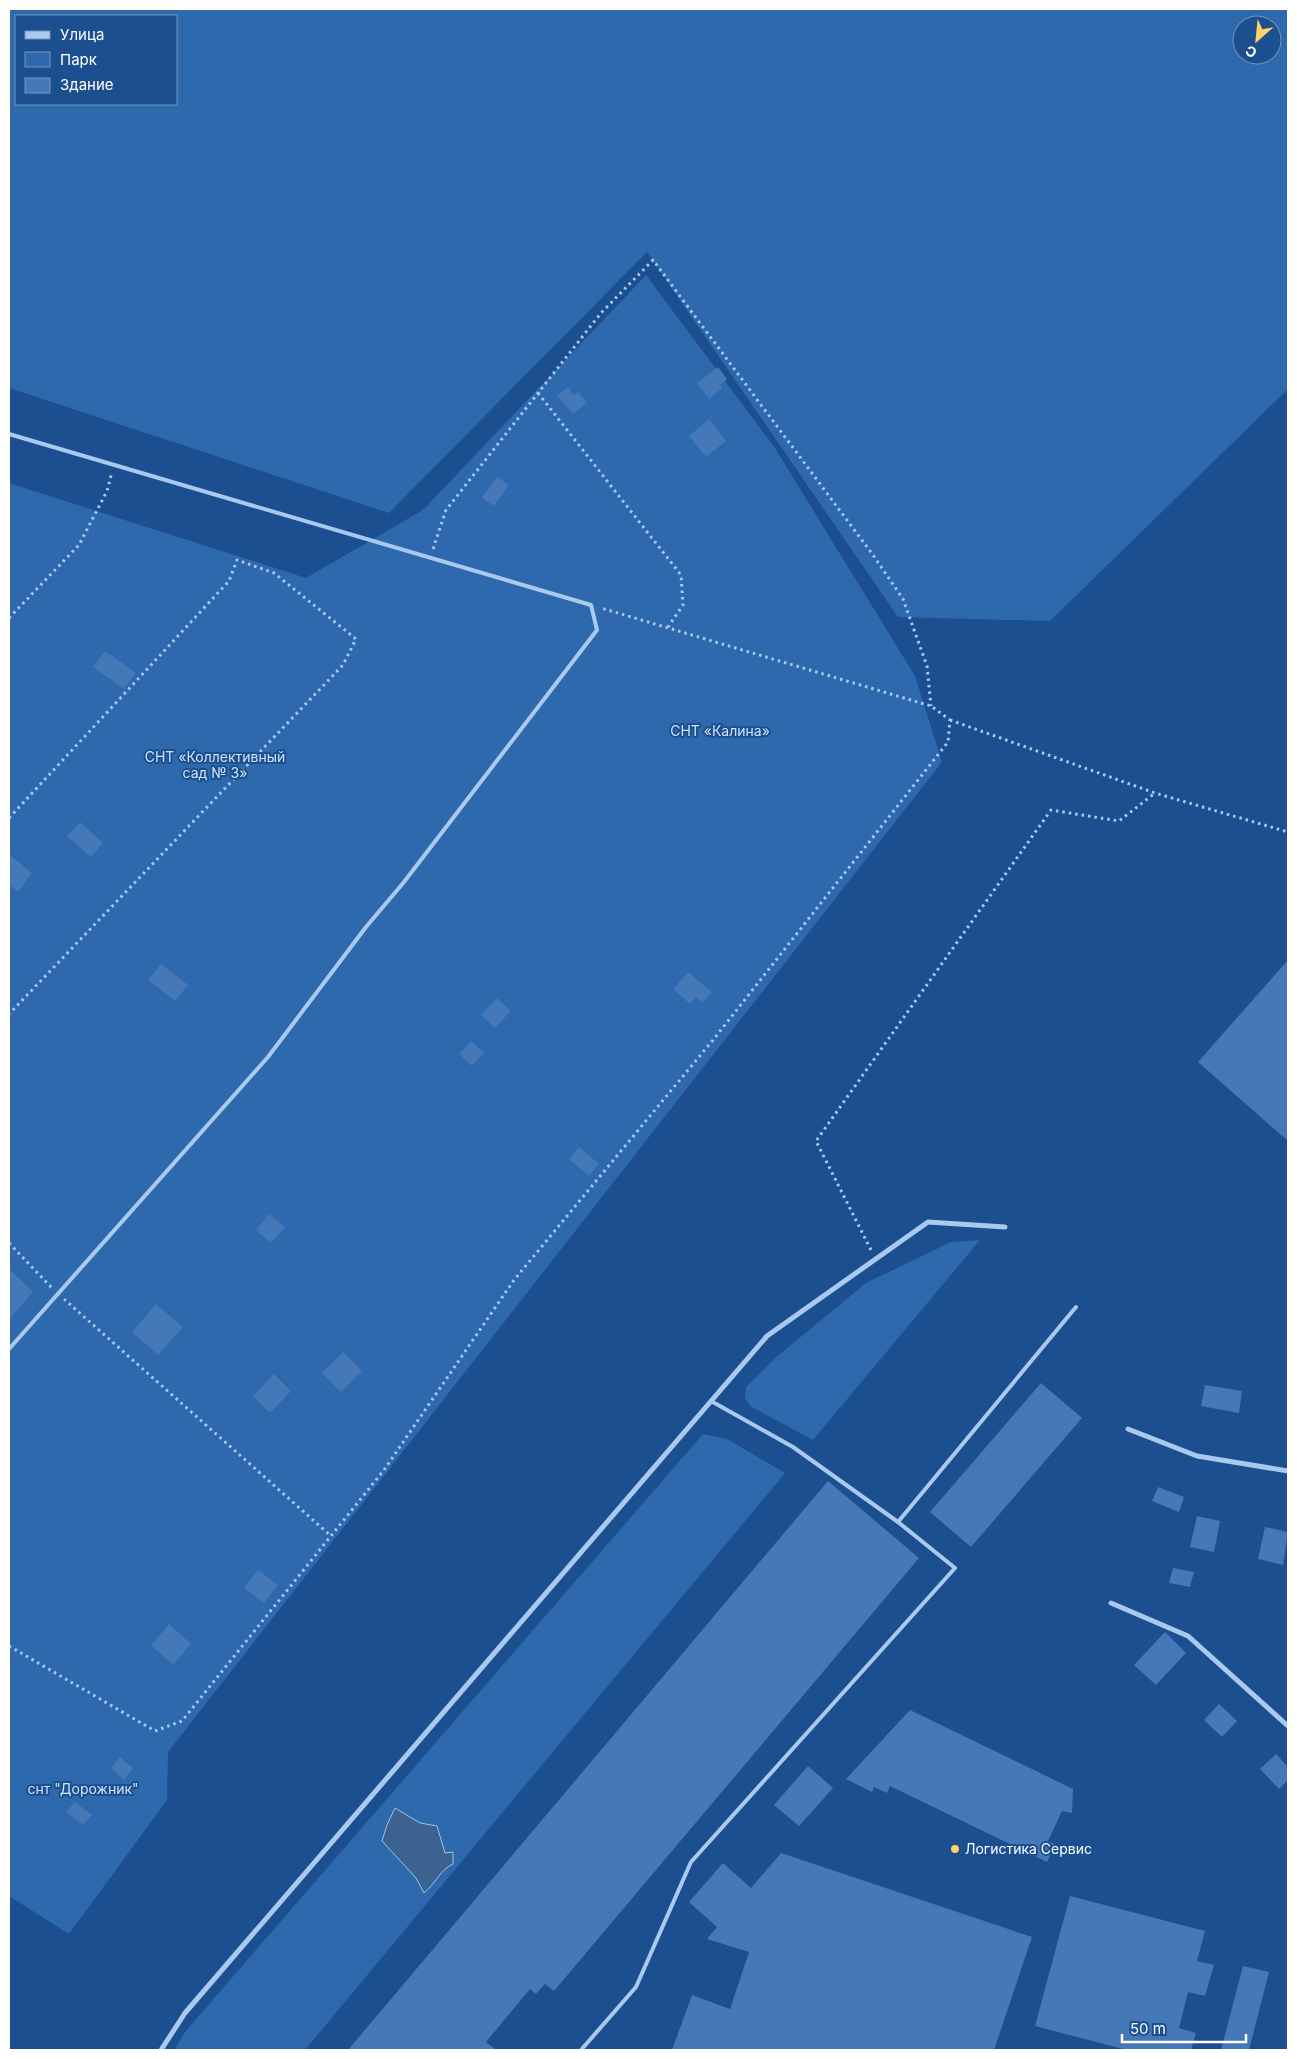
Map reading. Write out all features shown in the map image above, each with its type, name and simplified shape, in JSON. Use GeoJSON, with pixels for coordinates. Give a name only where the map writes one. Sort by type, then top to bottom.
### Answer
{"type":"FeatureCollection","features":[{"type":"Feature","properties":{"kind":"street"},"geometry":{"type":"LineString","coordinates":[[161,2050],[185,2013],[767,1336],[928,1222],[1005,1227]]}},
{"type":"Feature","properties":{"kind":"street"},"geometry":{"type":"LineString","coordinates":[[1128,1429],[1197,1456],[1288,1471]]}},
{"type":"Feature","properties":{"kind":"street"},"geometry":{"type":"LineString","coordinates":[[1111,1604],[1188,1636],[1288,1726]]}},
{"type":"Feature","properties":{"kind":"lane"},"geometry":{"type":"LineString","coordinates":[[9,434],[591,605],[597,630],[404,882],[366,927],[268,1057],[9,1349]]}},
{"type":"Feature","properties":{"kind":"lane"},"geometry":{"type":"LineString","coordinates":[[898,1522],[1076,1307]]}},
{"type":"Feature","properties":{"kind":"lane"},"geometry":{"type":"LineString","coordinates":[[580,2050],[636,1987],[691,1862],[955,1568],[898,1522],[793,1447],[711,1401]]}},
{"type":"Feature","properties":{"kind":"path"},"geometry":{"type":"LineString","coordinates":[[430,557],[446,510],[601,313],[653,260],[868,547],[903,599],[927,666],[931,706]]}},
{"type":"Feature","properties":{"kind":"path"},"geometry":{"type":"LineString","coordinates":[[538,393],[682,575],[683,605],[668,627]]}},
{"type":"Feature","properties":{"kind":"path"},"geometry":{"type":"LineString","coordinates":[[9,618],[79,545],[107,491],[114,465]]}},
{"type":"Feature","properties":{"kind":"path"},"geometry":{"type":"LineString","coordinates":[[9,818],[228,581],[237,560],[274,573],[356,638],[343,665],[9,1014]]}},
{"type":"Feature","properties":{"kind":"path"},"geometry":{"type":"LineString","coordinates":[[591,605],[931,706],[950,720],[1155,793],[1288,832]]}},
{"type":"Feature","properties":{"kind":"path"},"geometry":{"type":"LineString","coordinates":[[9,1646],[155,1731],[182,1722],[384,1470],[514,1280],[714,1040],[948,742],[950,720]]}},
{"type":"Feature","properties":{"kind":"path"},"geometry":{"type":"LineString","coordinates":[[876,1259],[816,1142],[1051,810],[1119,821],[1155,793]]}},
{"type":"Feature","properties":{"kind":"path"},"geometry":{"type":"LineString","coordinates":[[9,1243],[58,1294],[331,1536]]}},
{"type":"Feature","properties":{"kind":"green space"},"geometry":{"type":"Polygon","coordinates":[[[9,9],[1288,9],[1288,389],[1050,621],[898,617],[647,252],[389,513],[9,388],[9,9]]]}},
{"type":"Feature","properties":{"kind":"green space","name":"СНТ «Калина»"},"geometry":{"type":"Polygon","coordinates":[[[646,275],[775,448],[915,676],[942,762],[168,1752],[167,1800],[69,1934],[9,1896],[9,483],[306,578],[423,510],[646,275]]]}},
{"type":"Feature","properties":{"kind":"green space"},"geometry":{"type":"Polygon","coordinates":[[[980,1240],[813,1440],[750,1406],[745,1398],[746,1387],[775,1358],[866,1283],[951,1242],[980,1240]]]}},
{"type":"Feature","properties":{"kind":"green space"},"geometry":{"type":"Polygon","coordinates":[[[703,1434],[727,1439],[785,1473],[305,2050],[174,2050],[185,2032],[703,1434]]]}},
{"type":"Feature","properties":{"kind":"shaded area"},"geometry":{"type":"Polygon","coordinates":[[[395,1808],[420,1823],[437,1826],[445,1853],[453,1852],[453,1864],[445,1869],[424,1893],[416,1878],[382,1841],[395,1808]]]}},
{"type":"Feature","properties":{"kind":"building"},"geometry":{"type":"Polygon","coordinates":[[[718,367],[727,379],[720,385],[722,388],[709,399],[697,383],[718,367]]]}},
{"type":"Feature","properties":{"kind":"building"},"geometry":{"type":"Polygon","coordinates":[[[568,387],[574,395],[578,392],[587,403],[573,414],[557,396],[568,387]]]}},
{"type":"Feature","properties":{"kind":"building"},"geometry":{"type":"Polygon","coordinates":[[[709,419],[726,441],[706,457],[689,436],[709,419]]]}},
{"type":"Feature","properties":{"kind":"building"},"geometry":{"type":"Polygon","coordinates":[[[497,477],[509,485],[494,506],[482,498],[497,477]]]}},
{"type":"Feature","properties":{"kind":"building"},"geometry":{"type":"Polygon","coordinates":[[[105,651],[136,673],[124,689],[93,667],[105,651]]]}},
{"type":"Feature","properties":{"kind":"building"},"geometry":{"type":"Polygon","coordinates":[[[80,822],[103,843],[91,857],[67,836],[80,822]]]}},
{"type":"Feature","properties":{"kind":"building"},"geometry":{"type":"Polygon","coordinates":[[[9,854],[32,873],[18,892],[9,885],[9,854]]]}},
{"type":"Feature","properties":{"kind":"building"},"geometry":{"type":"Polygon","coordinates":[[[1288,960],[1288,1141],[1198,1062],[1288,960]]]}},
{"type":"Feature","properties":{"kind":"building"},"geometry":{"type":"Polygon","coordinates":[[[161,964],[188,985],[175,1001],[148,980],[161,964]]]}},
{"type":"Feature","properties":{"kind":"building"},"geometry":{"type":"Polygon","coordinates":[[[688,972],[712,992],[703,1003],[696,997],[690,1004],[673,989],[688,972]]]}},
{"type":"Feature","properties":{"kind":"building"},"geometry":{"type":"Polygon","coordinates":[[[497,998],[511,1011],[495,1028],[481,1015],[497,998]]]}},
{"type":"Feature","properties":{"kind":"building"},"geometry":{"type":"Polygon","coordinates":[[[471,1041],[484,1053],[472,1066],[459,1054],[471,1041]]]}},
{"type":"Feature","properties":{"kind":"building"},"geometry":{"type":"Polygon","coordinates":[[[579,1147],[599,1164],[589,1176],[569,1159],[579,1147]]]}},
{"type":"Feature","properties":{"kind":"building"},"geometry":{"type":"Polygon","coordinates":[[[269,1214],[285,1227],[271,1243],[256,1230],[269,1214]]]}},
{"type":"Feature","properties":{"kind":"building"},"geometry":{"type":"Polygon","coordinates":[[[9,1269],[33,1292],[9,1319],[9,1269]]]}},
{"type":"Feature","properties":{"kind":"building"},"geometry":{"type":"Polygon","coordinates":[[[156,1304],[183,1327],[158,1355],[132,1332],[156,1304]]]}},
{"type":"Feature","properties":{"kind":"building"},"geometry":{"type":"Polygon","coordinates":[[[343,1352],[362,1371],[341,1392],[322,1373],[343,1352]]]}},
{"type":"Feature","properties":{"kind":"building"},"geometry":{"type":"Polygon","coordinates":[[[274,1374],[291,1391],[270,1413],[253,1396],[274,1374]]]}},
{"type":"Feature","properties":{"kind":"building"},"geometry":{"type":"Polygon","coordinates":[[[1041,1383],[1082,1418],[971,1547],[930,1512],[1041,1383]]]}},
{"type":"Feature","properties":{"kind":"building"},"geometry":{"type":"Polygon","coordinates":[[[1205,1385],[1242,1391],[1239,1413],[1201,1406],[1205,1385]]]}},
{"type":"Feature","properties":{"kind":"building"},"geometry":{"type":"Polygon","coordinates":[[[828,1481],[919,1558],[554,1991],[545,1984],[536,1994],[530,1989],[486,2042],[496,2050],[348,2050],[828,1481]]]}},
{"type":"Feature","properties":{"kind":"building"},"geometry":{"type":"Polygon","coordinates":[[[1158,1487],[1184,1497],[1179,1512],[1152,1501],[1158,1487]]]}},
{"type":"Feature","properties":{"kind":"building"},"geometry":{"type":"Polygon","coordinates":[[[1197,1516],[1220,1521],[1214,1552],[1190,1547],[1197,1516]]]}},
{"type":"Feature","properties":{"kind":"building"},"geometry":{"type":"Polygon","coordinates":[[[1265,1527],[1288,1532],[1283,1565],[1258,1559],[1265,1527]]]}},
{"type":"Feature","properties":{"kind":"building"},"geometry":{"type":"Polygon","coordinates":[[[1173,1568],[1194,1572],[1190,1587],[1169,1583],[1173,1568]]]}},
{"type":"Feature","properties":{"kind":"building"},"geometry":{"type":"Polygon","coordinates":[[[258,1570],[278,1585],[264,1603],[244,1588],[258,1570]]]}},
{"type":"Feature","properties":{"kind":"building"},"geometry":{"type":"Polygon","coordinates":[[[169,1624],[191,1644],[173,1665],[151,1645],[169,1624]]]}},
{"type":"Feature","properties":{"kind":"building"},"geometry":{"type":"Polygon","coordinates":[[[1165,1632],[1186,1653],[1156,1685],[1134,1665],[1165,1632]]]}},
{"type":"Feature","properties":{"kind":"building"},"geometry":{"type":"Polygon","coordinates":[[[1219,1704],[1237,1721],[1222,1737],[1204,1720],[1219,1704]]]}},
{"type":"Feature","properties":{"kind":"building"},"geometry":{"type":"Polygon","coordinates":[[[910,1710],[1073,1789],[1072,1813],[1062,1811],[1048,1841],[1055,1844],[1047,1862],[890,1786],[887,1793],[874,1787],[872,1792],[846,1779],[910,1710]]]}},
{"type":"Feature","properties":{"kind":"building"},"geometry":{"type":"Polygon","coordinates":[[[1276,1754],[1288,1767],[1288,1780],[1279,1789],[1260,1769],[1276,1754]]]}},
{"type":"Feature","properties":{"kind":"building"},"geometry":{"type":"Polygon","coordinates":[[[120,1757],[133,1768],[124,1780],[111,1768],[120,1757]]]}},
{"type":"Feature","properties":{"kind":"building"},"geometry":{"type":"Polygon","coordinates":[[[808,1766],[833,1788],[799,1826],[774,1805],[808,1766]]]}},
{"type":"Feature","properties":{"kind":"building"},"geometry":{"type":"Polygon","coordinates":[[[75,1802],[92,1815],[83,1825],[66,1812],[75,1802]]]}},
{"type":"Feature","properties":{"kind":"building"},"geometry":{"type":"Polygon","coordinates":[[[781,1853],[1032,1937],[994,2050],[672,2050],[692,1995],[730,2009],[749,1952],[707,1939],[717,1927],[689,1902],[723,1863],[751,1888],[781,1853]]]}},
{"type":"Feature","properties":{"kind":"building"},"geometry":{"type":"Polygon","coordinates":[[[1070,1896],[1205,1931],[1197,1961],[1214,1965],[1205,1996],[1188,1992],[1179,2028],[1196,2033],[1191,2050],[1127,2050],[1035,2026],[1070,1896]]]}},
{"type":"Feature","properties":{"kind":"building"},"geometry":{"type":"Polygon","coordinates":[[[1243,1966],[1269,1972],[1249,2050],[1221,2050],[1243,1966]]]}},
{"type":"Feature","properties":{"kind":"place","name":"Логистика Сервис"},"geometry":{"type":"Point","coordinates":[955,1849]}},
{"type":"Feature","properties":{"kind":"park label","name":"СНТ «Коллективный сад № 3»"},"geometry":{"type":"Point","coordinates":[215,766]}},
{"type":"Feature","properties":{"kind":"park label","name":"снт \"Дорожник\""},"geometry":{"type":"Point","coordinates":[83,1789]}}]}
